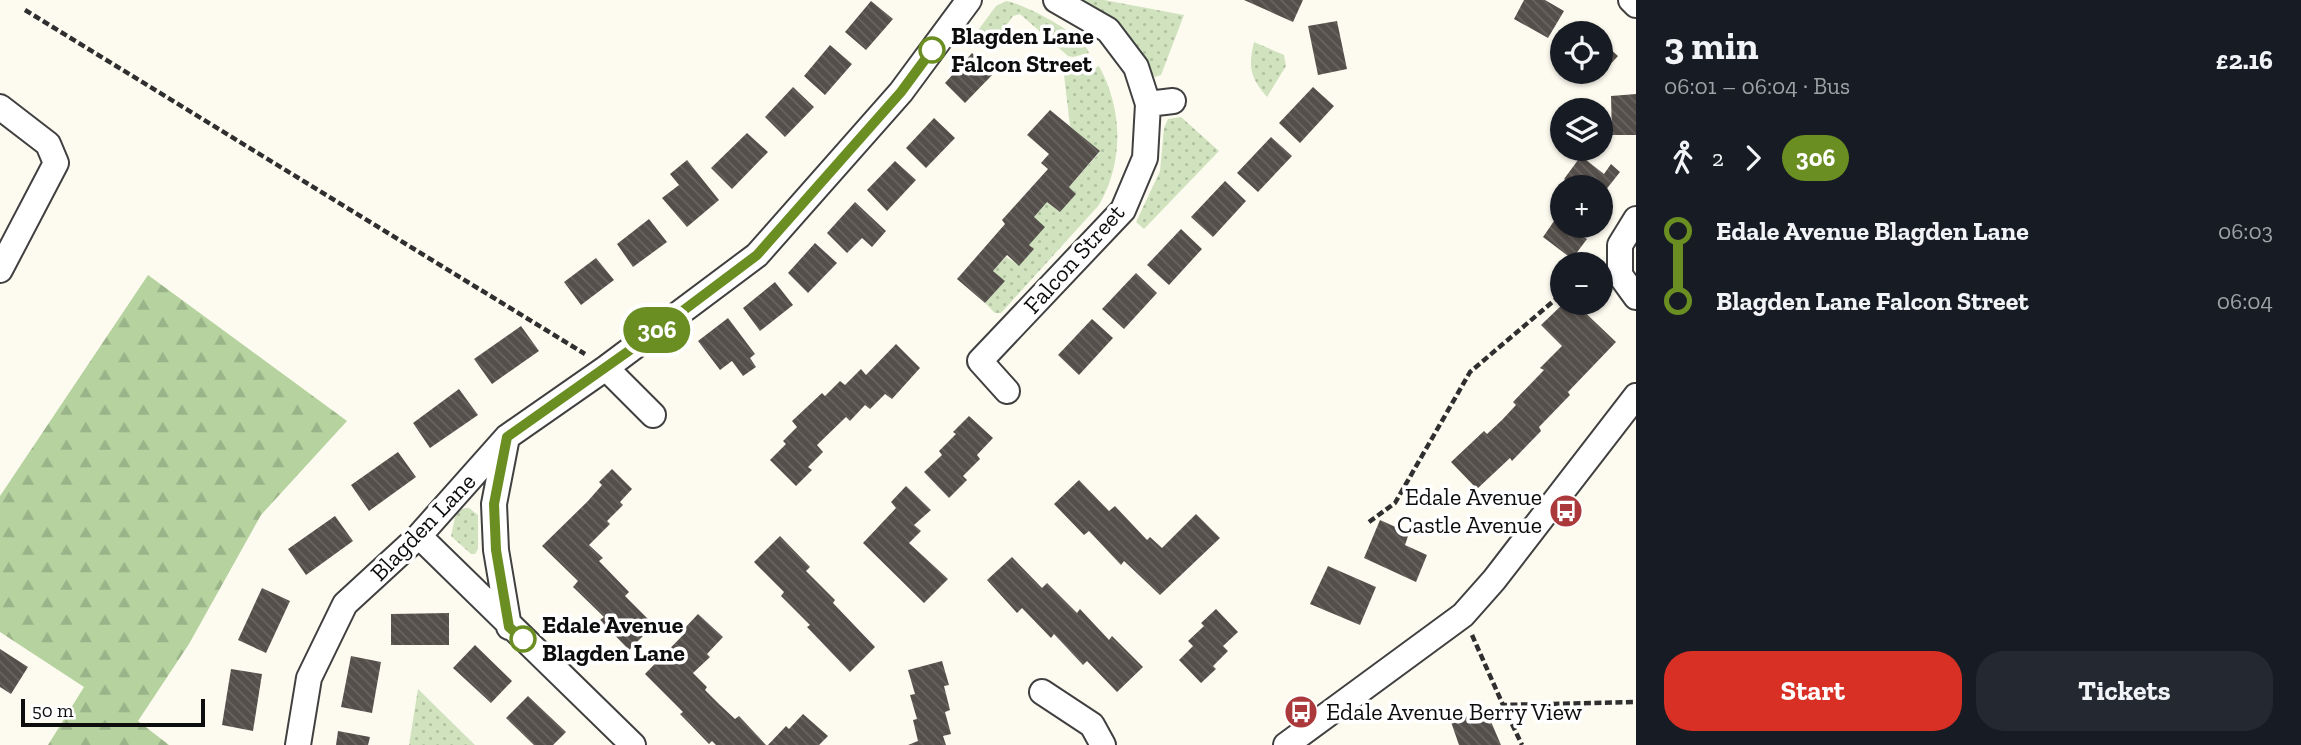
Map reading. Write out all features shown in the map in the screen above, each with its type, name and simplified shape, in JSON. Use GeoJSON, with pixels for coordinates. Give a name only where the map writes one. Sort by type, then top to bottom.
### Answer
{"type":"FeatureCollection","features":[{"type":"Feature","properties":{"kind":"street","name":"Blagden Lane"},"geometry":{"type":"LineString","coordinates":[[298,745],[309,678],[345,604],[419,536],[507,437],[606,368],[757,255],[901,92],[969,0]]}},
{"type":"Feature","properties":{"kind":"street","name":"Falcon Street"},"geometry":{"type":"LineString","coordinates":[[1007,391],[979,361],[1123,210],[1145,158],[1161,102],[1108,30],[1056,0]]}},
{"type":"Feature","properties":{"kind":"street"},"geometry":{"type":"LineString","coordinates":[[1631,0],[1636,5]]}},
{"type":"Feature","properties":{"kind":"street"},"geometry":{"type":"LineString","coordinates":[[0,107],[48,144],[57,163],[0,270]]}},
{"type":"Feature","properties":{"kind":"street"},"geometry":{"type":"LineString","coordinates":[[1636,219],[1620,245],[1620,275],[1636,296]]}},
{"type":"Feature","properties":{"kind":"street"},"geometry":{"type":"LineString","coordinates":[[606,368],[653,415]]}},
{"type":"Feature","properties":{"kind":"street"},"geometry":{"type":"LineString","coordinates":[[1286,745],[1463,615],[1494,580],[1636,396]]}},
{"type":"Feature","properties":{"kind":"street"},"geometry":{"type":"LineString","coordinates":[[507,437],[494,504],[496,550],[509,627]]}},
{"type":"Feature","properties":{"kind":"street"},"geometry":{"type":"LineString","coordinates":[[419,536],[509,627],[633,745]]}},
{"type":"Feature","properties":{"kind":"street"},"geometry":{"type":"LineString","coordinates":[[1042,692],[1092,725],[1104,745]]}},
{"type":"Feature","properties":{"kind":"path"},"geometry":{"type":"LineString","coordinates":[[25,10],[606,368]]}},
{"type":"Feature","properties":{"kind":"path"},"geometry":{"type":"LineString","coordinates":[[1369,522],[1395,503],[1470,372],[1550,304]]}},
{"type":"Feature","properties":{"kind":"path"},"geometry":{"type":"LineString","coordinates":[[1463,615],[1522,745]]}},
{"type":"Feature","properties":{"kind":"path"},"geometry":{"type":"LineString","coordinates":[[1503,705],[1636,702]]}},
{"type":"Feature","properties":{"kind":"green space"},"geometry":{"type":"Polygon","coordinates":[[[1082,0],[1104,0],[1184,15],[1161,75],[1155,77],[1122,29],[1082,0]]]}},
{"type":"Feature","properties":{"kind":"green space"},"geometry":{"type":"Polygon","coordinates":[[[1006,1],[1025,7],[1065,29],[1085,46],[1089,53],[1068,56],[1020,14],[1013,16],[989,50],[973,37],[996,6],[1006,1]]]}},
{"type":"Feature","properties":{"kind":"green space"},"geometry":{"type":"Polygon","coordinates":[[[1254,42],[1284,55],[1286,66],[1267,97],[1252,72],[1254,42]]]}},
{"type":"Feature","properties":{"kind":"green space"},"geometry":{"type":"Polygon","coordinates":[[[1099,66],[1113,100],[1116,118],[1116,153],[1107,188],[1099,205],[1001,313],[995,313],[985,303],[1004,281],[993,271],[1006,257],[1019,265],[1034,249],[1029,245],[1034,217],[1047,202],[1060,212],[1069,187],[1100,152],[1070,126],[1064,75],[1085,72],[1099,66]]]}},
{"type":"Feature","properties":{"kind":"green space"},"geometry":{"type":"Polygon","coordinates":[[[1181,117],[1219,151],[1144,229],[1136,222],[1160,171],[1164,128],[1168,119],[1181,117]]]}},
{"type":"Feature","properties":{"kind":"green space"},"geometry":{"type":"Polygon","coordinates":[[[148,275],[347,421],[261,515],[189,644],[138,721],[169,745],[48,745],[84,687],[0,632],[0,496],[148,275]]]}},
{"type":"Feature","properties":{"kind":"green space"},"geometry":{"type":"Polygon","coordinates":[[[469,508],[478,515],[478,549],[475,554],[471,554],[451,536],[455,517],[461,509],[469,508]]]}},
{"type":"Feature","properties":{"kind":"green space"},"geometry":{"type":"Polygon","coordinates":[[[418,689],[475,745],[409,745],[418,689]]]}},
{"type":"Feature","properties":{"kind":"building"},"geometry":{"type":"Polygon","coordinates":[[[1244,0],[1303,0],[1293,22],[1244,0]]]}},
{"type":"Feature","properties":{"kind":"building"},"geometry":{"type":"Polygon","coordinates":[[[1524,0],[1545,0],[1564,11],[1558,21],[1550,21],[1548,38],[1514,19],[1524,0]]]}},
{"type":"Feature","properties":{"kind":"building"},"geometry":{"type":"Polygon","coordinates":[[[871,1],[893,19],[866,50],[845,32],[871,1]]]}},
{"type":"Feature","properties":{"kind":"building"},"geometry":{"type":"Polygon","coordinates":[[[1337,21],[1347,69],[1318,75],[1308,26],[1337,21]]]}},
{"type":"Feature","properties":{"kind":"building"},"geometry":{"type":"Polygon","coordinates":[[[830,45],[852,64],[825,95],[804,76],[830,45]]]}},
{"type":"Feature","properties":{"kind":"building"},"geometry":{"type":"Polygon","coordinates":[[[972,53],[994,73],[965,103],[945,83],[972,53]]]}},
{"type":"Feature","properties":{"kind":"building"},"geometry":{"type":"Polygon","coordinates":[[[793,87],[814,107],[785,137],[765,117],[793,87]]]}},
{"type":"Feature","properties":{"kind":"building"},"geometry":{"type":"Polygon","coordinates":[[[1313,87],[1334,106],[1300,143],[1279,123],[1313,87]]]}},
{"type":"Feature","properties":{"kind":"building"},"geometry":{"type":"Polygon","coordinates":[[[1636,94],[1636,135],[1613,135],[1611,96],[1636,94]]]}},
{"type":"Feature","properties":{"kind":"building"},"geometry":{"type":"Polygon","coordinates":[[[1050,110],[1100,151],[1069,187],[1076,194],[1060,212],[1047,202],[1034,217],[1045,227],[1029,245],[1034,249],[1019,266],[1007,255],[993,271],[1005,281],[985,303],[957,279],[1005,224],[1002,220],[1048,169],[1041,163],[1049,154],[1027,135],[1050,110]]]}},
{"type":"Feature","properties":{"kind":"building"},"geometry":{"type":"Polygon","coordinates":[[[934,118],[955,138],[926,168],[906,148],[934,118]]]}},
{"type":"Feature","properties":{"kind":"building"},"geometry":{"type":"Polygon","coordinates":[[[747,133],[768,152],[732,189],[711,168],[747,133]]]}},
{"type":"Feature","properties":{"kind":"building"},"geometry":{"type":"Polygon","coordinates":[[[1271,137],[1292,156],[1258,192],[1237,173],[1271,137]]]}},
{"type":"Feature","properties":{"kind":"building"},"geometry":{"type":"Polygon","coordinates":[[[687,160],[719,200],[687,227],[662,198],[679,185],[670,174],[687,160]]]}},
{"type":"Feature","properties":{"kind":"building"},"geometry":{"type":"Polygon","coordinates":[[[895,161],[916,180],[887,211],[867,190],[895,161]]]}},
{"type":"Feature","properties":{"kind":"building"},"geometry":{"type":"Polygon","coordinates":[[[1577,161],[1587,161],[1604,174],[1611,164],[1620,172],[1613,181],[1613,175],[1567,175],[1577,161]]]}},
{"type":"Feature","properties":{"kind":"building"},"geometry":{"type":"Polygon","coordinates":[[[1225,181],[1246,201],[1213,237],[1191,217],[1225,181]]]}},
{"type":"Feature","properties":{"kind":"building"},"geometry":{"type":"Polygon","coordinates":[[[855,202],[886,231],[872,247],[862,238],[847,253],[827,233],[855,202]]]}},
{"type":"Feature","properties":{"kind":"building"},"geometry":{"type":"Polygon","coordinates":[[[649,219],[667,242],[633,267],[617,244],[649,219]]]}},
{"type":"Feature","properties":{"kind":"building"},"geometry":{"type":"Polygon","coordinates":[[[1550,227],[1550,238],[1587,239],[1577,252],[1563,252],[1543,237],[1550,227]]]}},
{"type":"Feature","properties":{"kind":"building"},"geometry":{"type":"Polygon","coordinates":[[[1181,229],[1202,249],[1169,285],[1147,265],[1181,229]]]}},
{"type":"Feature","properties":{"kind":"building"},"geometry":{"type":"Polygon","coordinates":[[[815,243],[837,263],[808,293],[788,273],[815,243]]]}},
{"type":"Feature","properties":{"kind":"building"},"geometry":{"type":"Polygon","coordinates":[[[596,258],[614,280],[581,305],[564,282],[596,258]]]}},
{"type":"Feature","properties":{"kind":"building"},"geometry":{"type":"Polygon","coordinates":[[[1136,273],[1157,293],[1124,329],[1102,309],[1136,273]]]}},
{"type":"Feature","properties":{"kind":"building"},"geometry":{"type":"Polygon","coordinates":[[[775,282],[793,305],[760,331],[743,308],[775,282]]]}},
{"type":"Feature","properties":{"kind":"building"},"geometry":{"type":"Polygon","coordinates":[[[1551,315],[1588,315],[1616,342],[1568,392],[1570,395],[1539,427],[1541,431],[1512,461],[1510,458],[1477,489],[1451,462],[1484,431],[1487,434],[1502,420],[1516,405],[1513,402],[1544,370],[1540,368],[1562,346],[1541,325],[1551,315]]]}},
{"type":"Feature","properties":{"kind":"building"},"geometry":{"type":"Polygon","coordinates":[[[728,318],[755,354],[750,358],[756,367],[743,376],[732,361],[720,370],[698,341],[728,318]]]}},
{"type":"Feature","properties":{"kind":"building"},"geometry":{"type":"Polygon","coordinates":[[[1092,319],[1113,338],[1079,375],[1058,355],[1092,319]]]}},
{"type":"Feature","properties":{"kind":"building"},"geometry":{"type":"Polygon","coordinates":[[[521,326],[539,351],[492,384],[474,359],[521,326]]]}},
{"type":"Feature","properties":{"kind":"building"},"geometry":{"type":"Polygon","coordinates":[[[896,344],[920,368],[892,399],[885,394],[870,409],[865,405],[850,421],[846,417],[817,445],[823,452],[808,467],[812,470],[796,486],[770,460],[786,444],[783,441],[797,427],[792,421],[822,393],[825,396],[840,381],[845,385],[861,369],[866,375],[896,344]]]}},
{"type":"Feature","properties":{"kind":"building"},"geometry":{"type":"Polygon","coordinates":[[[459,389],[478,415],[430,448],[413,423],[459,389]]]}},
{"type":"Feature","properties":{"kind":"building"},"geometry":{"type":"Polygon","coordinates":[[[969,416],[993,438],[977,455],[980,459],[963,476],[967,480],[949,498],[924,472],[942,455],[939,451],[969,416]]]}},
{"type":"Feature","properties":{"kind":"building"},"geometry":{"type":"Polygon","coordinates":[[[398,452],[416,477],[369,511],[351,485],[398,452]]]}},
{"type":"Feature","properties":{"kind":"building"},"geometry":{"type":"Polygon","coordinates":[[[612,469],[632,489],[620,502],[623,505],[607,521],[610,524],[589,545],[603,558],[599,561],[629,592],[625,596],[654,625],[629,650],[600,620],[604,617],[573,587],[578,581],[542,546],[588,501],[602,485],[599,482],[612,469]]]}},
{"type":"Feature","properties":{"kind":"building"},"geometry":{"type":"Polygon","coordinates":[[[1079,480],[1109,511],[1115,506],[1147,540],[1150,537],[1162,548],[1196,514],[1220,538],[1160,595],[1124,561],[1121,565],[1089,531],[1084,535],[1054,504],[1079,480]]]}},
{"type":"Feature","properties":{"kind":"building"},"geometry":{"type":"Polygon","coordinates":[[[906,486],[931,510],[914,525],[921,531],[909,543],[948,579],[924,603],[863,543],[896,508],[891,502],[906,486]]]}},
{"type":"Feature","properties":{"kind":"building"},"geometry":{"type":"Polygon","coordinates":[[[335,516],[353,541],[306,575],[288,549],[335,516]]]}},
{"type":"Feature","properties":{"kind":"building"},"geometry":{"type":"Polygon","coordinates":[[[1380,520],[1409,533],[1405,545],[1427,555],[1416,582],[1364,558],[1380,520]]]}},
{"type":"Feature","properties":{"kind":"building"},"geometry":{"type":"Polygon","coordinates":[[[780,536],[810,567],[806,571],[835,600],[833,603],[875,647],[850,672],[781,596],[784,592],[754,562],[780,536]]]}},
{"type":"Feature","properties":{"kind":"building"},"geometry":{"type":"Polygon","coordinates":[[[1012,557],[1042,588],[1047,583],[1077,613],[1080,609],[1109,640],[1112,636],[1143,667],[1117,692],[1087,661],[1083,665],[1054,634],[1051,638],[1022,608],[1017,613],[987,580],[1012,557]]]}},
{"type":"Feature","properties":{"kind":"building"},"geometry":{"type":"Polygon","coordinates":[[[1328,566],[1376,587],[1360,625],[1310,604],[1328,566]]]}},
{"type":"Feature","properties":{"kind":"building"},"geometry":{"type":"Polygon","coordinates":[[[262,588],[290,601],[266,653],[238,640],[262,588]]]}},
{"type":"Feature","properties":{"kind":"building"},"geometry":{"type":"Polygon","coordinates":[[[1216,609],[1238,632],[1223,646],[1228,651],[1213,666],[1216,669],[1201,683],[1179,660],[1193,646],[1188,641],[1204,626],[1201,623],[1216,609]]]}},
{"type":"Feature","properties":{"kind":"building"},"geometry":{"type":"Polygon","coordinates":[[[449,613],[449,645],[391,645],[391,614],[449,613]]]}},
{"type":"Feature","properties":{"kind":"building"},"geometry":{"type":"Polygon","coordinates":[[[698,614],[723,637],[707,654],[710,657],[693,673],[720,705],[735,719],[739,716],[766,745],[716,745],[712,741],[709,744],[680,714],[683,712],[645,674],[685,633],[682,631],[698,614]]]}},
{"type":"Feature","properties":{"kind":"building"},"geometry":{"type":"Polygon","coordinates":[[[475,645],[512,681],[491,703],[453,668],[475,645]]]}},
{"type":"Feature","properties":{"kind":"building"},"geometry":{"type":"Polygon","coordinates":[[[0,649],[28,667],[11,694],[0,687],[0,649]]]}},
{"type":"Feature","properties":{"kind":"building"},"geometry":{"type":"Polygon","coordinates":[[[351,656],[381,662],[372,713],[341,707],[351,656]]]}},
{"type":"Feature","properties":{"kind":"building"},"geometry":{"type":"Polygon","coordinates":[[[942,661],[949,685],[944,686],[950,710],[945,712],[951,734],[943,736],[946,745],[908,745],[918,741],[913,720],[917,719],[910,695],[915,694],[908,670],[942,661]]]}},
{"type":"Feature","properties":{"kind":"building"},"geometry":{"type":"Polygon","coordinates":[[[231,669],[262,674],[253,731],[222,725],[231,669]]]}},
{"type":"Feature","properties":{"kind":"building"},"geometry":{"type":"Polygon","coordinates":[[[528,696],[566,732],[553,745],[534,745],[506,718],[528,696]]]}},
{"type":"Feature","properties":{"kind":"building"},"geometry":{"type":"Polygon","coordinates":[[[1486,710],[1501,745],[1459,745],[1451,722],[1486,710]]]}},
{"type":"Feature","properties":{"kind":"building"},"geometry":{"type":"Polygon","coordinates":[[[803,714],[828,736],[819,745],[768,745],[786,726],[789,729],[803,714]]]}},
{"type":"Feature","properties":{"kind":"building"},"geometry":{"type":"Polygon","coordinates":[[[338,731],[370,737],[368,745],[336,745],[338,731]]]}},
{"type":"Feature","properties":{"kind":"bus line","name":"306"},"geometry":{"type":"LineString","coordinates":[[523,639],[509,627],[496,550],[494,504],[507,437],[606,368],[757,255],[901,92],[932,50]]}},
{"type":"Feature","properties":{"kind":"place","name":"Blagden Lane Falcon Street"},"geometry":{"type":"Point","coordinates":[932,50]}},
{"type":"Feature","properties":{"kind":"place","name":"Edale Avenue Castle Avenue"},"geometry":{"type":"Point","coordinates":[1566,511]}},
{"type":"Feature","properties":{"kind":"place","name":"Edale Avenue Blagden Lane"},"geometry":{"type":"Point","coordinates":[523,639]}},
{"type":"Feature","properties":{"kind":"place","name":"Edale Avenue Berry View"},"geometry":{"type":"Point","coordinates":[1301,712]}}]}
